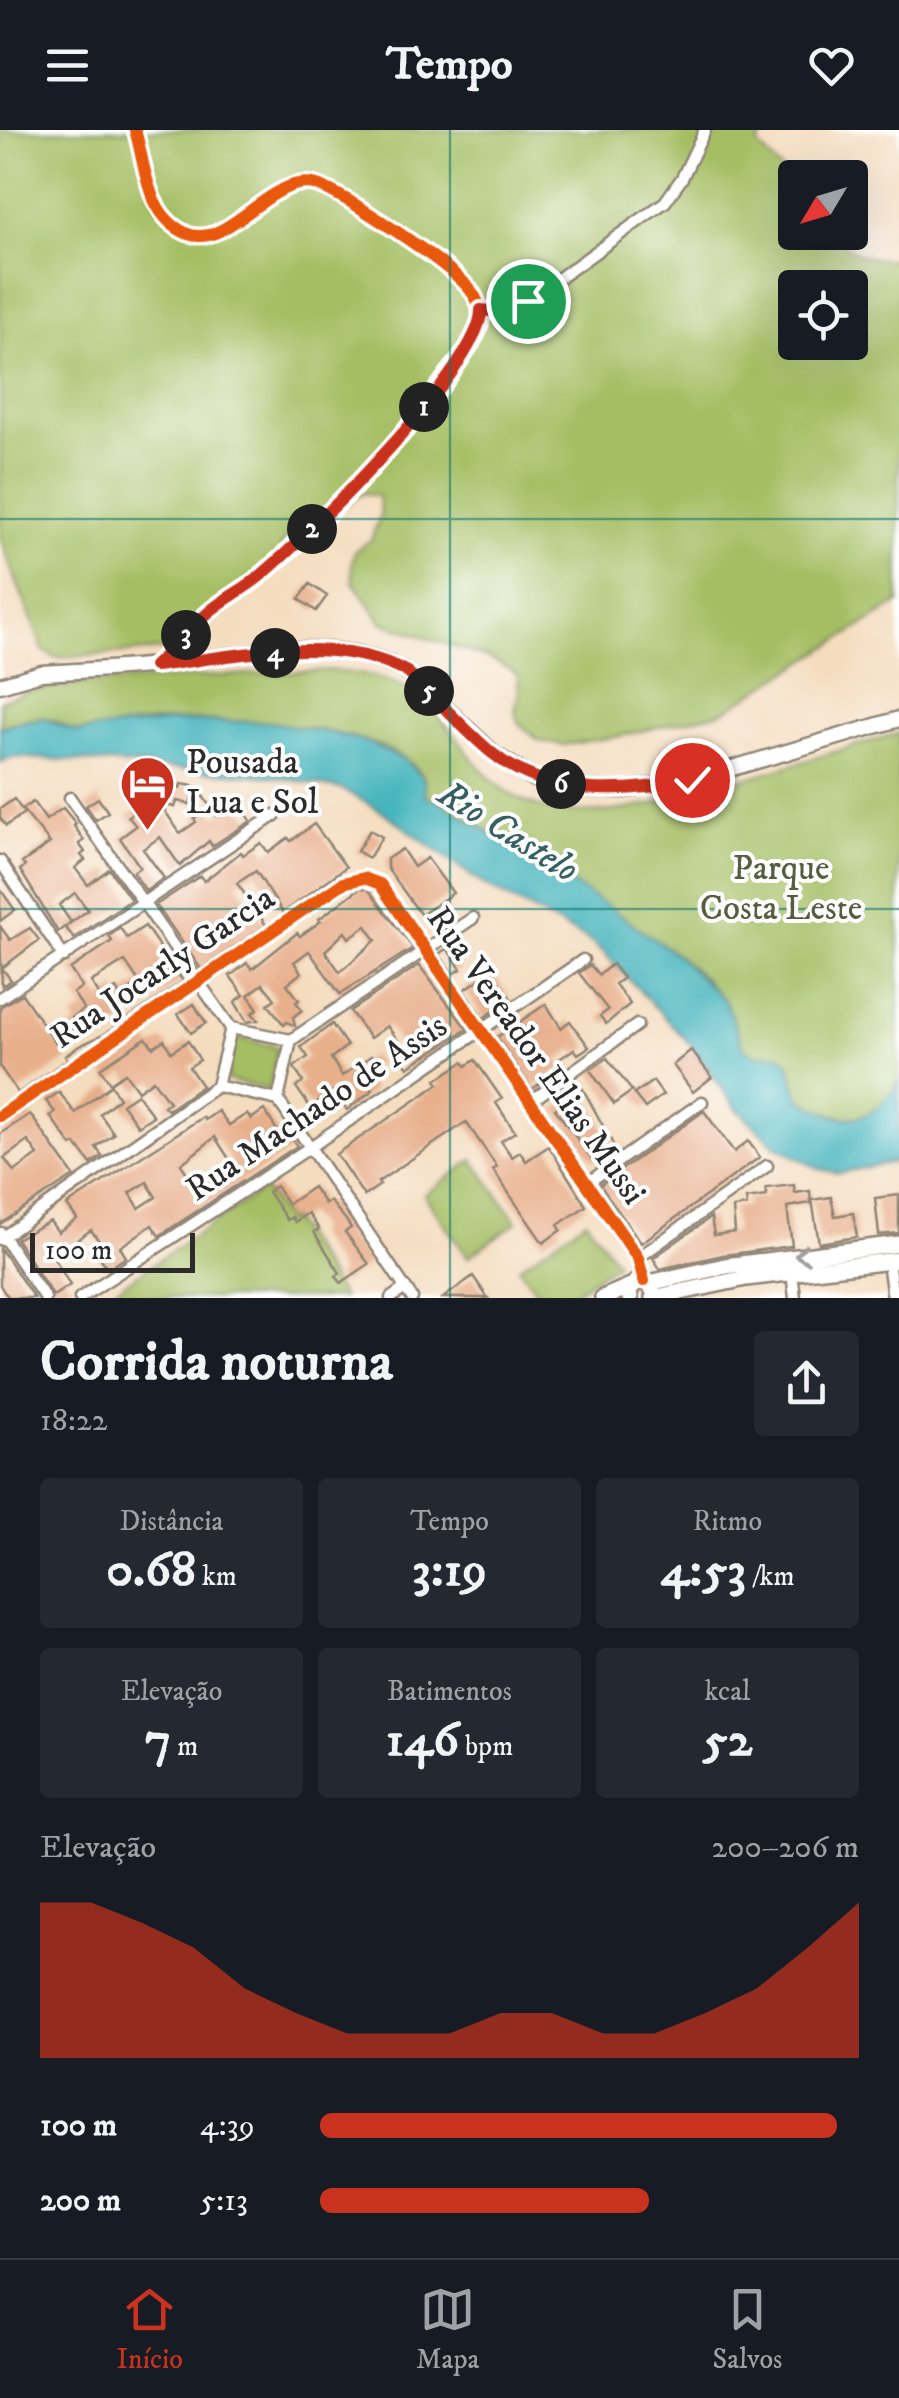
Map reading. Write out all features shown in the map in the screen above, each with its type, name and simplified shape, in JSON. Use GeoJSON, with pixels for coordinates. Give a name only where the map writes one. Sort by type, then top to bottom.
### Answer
{"type":"FeatureCollection","features":[{"type":"Feature","properties":{"kind":"main road"},"geometry":{"type":"LineString","coordinates":[[0,684],[41,673],[312,649],[357,653],[407,672],[494,754],[534,780],[590,789],[624,790],[692,780],[899,718]]}},
{"type":"Feature","properties":{"kind":"main road"},"geometry":{"type":"LineString","coordinates":[[643,1291],[759,1260],[899,1244]]}},
{"type":"Feature","properties":{"kind":"main road"},"geometry":{"type":"LineString","coordinates":[[603,1298],[894,1260]]}},
{"type":"Feature","properties":{"kind":"street"},"geometry":{"type":"LineString","coordinates":[[135,130],[145,178],[160,209],[170,222],[190,234],[202,236],[222,230],[300,182],[314,184],[335,192],[444,266],[467,286],[481,310],[481,324],[474,339],[375,464],[309,532],[256,580],[212,609],[154,666]]}},
{"type":"Feature","properties":{"kind":"street"},"geometry":{"type":"LineString","coordinates":[[481,310],[511,313],[665,202],[682,178],[705,130]]}},
{"type":"Feature","properties":{"kind":"street"},"geometry":{"type":"LineString","coordinates":[[70,798],[231,1028],[291,1040]]}},
{"type":"Feature","properties":{"kind":"street"},"geometry":{"type":"LineString","coordinates":[[0,998],[275,815]]}},
{"type":"Feature","properties":{"kind":"street"},"geometry":{"type":"LineString","coordinates":[[0,861],[64,957]]}},
{"type":"Feature","properties":{"kind":"street","name":"Rua Vereador Elias Mussi"},"geometry":{"type":"LineString","coordinates":[[364,878],[380,884],[638,1258],[643,1291]]}},
{"type":"Feature","properties":{"kind":"street","name":"Rua Jocarly Garcia"},"geometry":{"type":"LineString","coordinates":[[0,1116],[344,883],[364,878]]}},
{"type":"Feature","properties":{"kind":"street"},"geometry":{"type":"LineString","coordinates":[[278,1100],[291,1040],[473,918]]}},
{"type":"Feature","properties":{"kind":"street","name":"Rua Machado de Assis"},"geometry":{"type":"LineString","coordinates":[[80,1298],[309,1148],[582,960]]}},
{"type":"Feature","properties":{"kind":"street"},"geometry":{"type":"LineString","coordinates":[[530,1102],[638,1025]]}},
{"type":"Feature","properties":{"kind":"street"},"geometry":{"type":"LineString","coordinates":[[45,1298],[1,1235],[217,1086],[231,1028]]}},
{"type":"Feature","properties":{"kind":"street"},"geometry":{"type":"LineString","coordinates":[[217,1086],[278,1100],[409,1293],[391,1298]]}},
{"type":"Feature","properties":{"kind":"street"},"geometry":{"type":"LineString","coordinates":[[586,1184],[702,1102]]}},
{"type":"Feature","properties":{"kind":"street"},"geometry":{"type":"LineString","coordinates":[[638,1258],[768,1166]]}},
{"type":"Feature","properties":{"kind":"street"},"geometry":{"type":"LineString","coordinates":[[893,1298],[894,1260]]}},
{"type":"Feature","properties":{"kind":"street"},"geometry":{"type":"LineString","coordinates":[[792,1272],[795,1298]]}},
{"type":"Feature","properties":{"kind":"green space"},"geometry":{"type":"Polygon","coordinates":[[[0,130],[764,130],[758,145],[778,167],[778,250],[851,250],[861,256],[899,260],[899,603],[722,712],[616,737],[563,745],[539,741],[520,724],[515,713],[517,674],[493,660],[383,623],[353,582],[355,551],[371,540],[381,514],[378,496],[364,493],[326,514],[298,516],[269,570],[164,650],[55,658],[43,650],[0,538],[0,130]]]}},
{"type":"Feature","properties":{"kind":"green space","name":"Parque Costa Leste"},"geometry":{"type":"Polygon","coordinates":[[[331,670],[383,679],[414,693],[499,786],[526,802],[557,811],[590,813],[659,803],[899,733],[899,1082],[886,1102],[871,1114],[850,1118],[828,1113],[799,1098],[790,1069],[766,1054],[755,1055],[744,1049],[705,979],[677,955],[607,906],[438,800],[426,798],[422,776],[404,758],[376,745],[302,728],[225,721],[165,721],[77,731],[40,718],[0,727],[0,701],[29,691],[86,683],[331,670]]]}},
{"type":"Feature","properties":{"kind":"green space"},"geometry":{"type":"Polygon","coordinates":[[[235,1037],[278,1047],[269,1090],[226,1080],[235,1037]]]}},
{"type":"Feature","properties":{"kind":"green space"},"geometry":{"type":"Polygon","coordinates":[[[473,1160],[517,1222],[468,1257],[424,1195],[473,1160]]]}},
{"type":"Feature","properties":{"kind":"green space"},"geometry":{"type":"Polygon","coordinates":[[[264,1189],[287,1222],[291,1219],[343,1298],[103,1298],[264,1189]]]}},
{"type":"Feature","properties":{"kind":"green space"},"geometry":{"type":"Polygon","coordinates":[[[586,1220],[617,1263],[566,1298],[541,1298],[519,1267],[586,1220]]]}},
{"type":"Feature","properties":{"kind":"water","name":"Rio Castelo"},"geometry":{"type":"Polygon","coordinates":[[[43,718],[76,732],[177,721],[271,722],[367,742],[406,761],[424,779],[426,798],[437,800],[607,906],[677,955],[725,1001],[744,1049],[755,1055],[781,1055],[788,1061],[799,1098],[829,1114],[855,1118],[877,1108],[899,1082],[899,1161],[838,1173],[819,1169],[777,1147],[737,1109],[690,1044],[603,952],[588,940],[484,885],[386,814],[342,789],[277,777],[107,763],[16,757],[0,762],[0,727],[43,718]]]}},
{"type":"Feature","properties":{"kind":"building"},"geometry":{"type":"Polygon","coordinates":[[[310,584],[327,596],[316,611],[299,599],[310,584]]]}},
{"type":"Feature","properties":{"kind":"building"},"geometry":{"type":"Polygon","coordinates":[[[181,784],[194,786],[190,804],[160,804],[180,833],[196,822],[194,818],[200,814],[192,804],[203,796],[216,816],[238,801],[251,821],[212,846],[209,841],[180,866],[160,837],[143,849],[164,878],[146,891],[133,872],[140,867],[120,838],[136,826],[128,816],[149,801],[157,813],[163,785],[180,788],[181,784]]]}},
{"type":"Feature","properties":{"kind":"building"},"geometry":{"type":"Polygon","coordinates":[[[98,798],[108,812],[96,820],[86,806],[98,798]]]}},
{"type":"Feature","properties":{"kind":"building"},"geometry":{"type":"Polygon","coordinates":[[[14,799],[24,813],[6,826],[0,809],[14,799]]]}},
{"type":"Feature","properties":{"kind":"building"},"geometry":{"type":"Polygon","coordinates":[[[33,802],[46,820],[63,808],[76,824],[84,840],[79,844],[85,860],[75,868],[88,885],[109,869],[131,900],[74,938],[65,927],[88,910],[75,893],[59,905],[71,922],[58,932],[20,870],[25,866],[22,863],[50,843],[22,809],[33,802]]]}},
{"type":"Feature","properties":{"kind":"building"},"geometry":{"type":"Polygon","coordinates":[[[314,824],[346,867],[283,913],[256,871],[237,883],[266,925],[201,969],[156,905],[200,876],[204,881],[241,852],[243,855],[261,843],[268,852],[314,824]]]}},
{"type":"Feature","properties":{"kind":"building"},"geometry":{"type":"Polygon","coordinates":[[[370,830],[382,837],[369,858],[357,851],[370,830]]]}},
{"type":"Feature","properties":{"kind":"building"},"geometry":{"type":"Polygon","coordinates":[[[402,849],[414,867],[427,858],[453,893],[421,915],[387,868],[387,859],[402,849]]]}},
{"type":"Feature","properties":{"kind":"building"},"geometry":{"type":"Polygon","coordinates":[[[360,888],[368,889],[413,948],[340,994],[309,951],[294,962],[301,973],[287,984],[302,1010],[293,1017],[295,1026],[287,1022],[284,1025],[268,1004],[275,999],[263,984],[248,995],[258,1009],[252,1013],[258,1020],[247,1022],[235,1002],[244,995],[230,976],[247,963],[252,969],[360,888]],[[366,926],[349,938],[345,932],[325,951],[340,972],[376,940],[366,926]]]}},
{"type":"Feature","properties":{"kind":"building"},"geometry":{"type":"Polygon","coordinates":[[[0,889],[15,910],[0,921],[0,889]]]}},
{"type":"Feature","properties":{"kind":"building"},"geometry":{"type":"Polygon","coordinates":[[[0,926],[10,940],[30,928],[39,940],[2,968],[11,980],[2,986],[0,926]]]}},
{"type":"Feature","properties":{"kind":"building"},"geometry":{"type":"Polygon","coordinates":[[[145,926],[183,981],[103,1035],[79,1046],[65,1056],[68,1059],[18,1093],[0,1067],[0,1007],[22,994],[55,1042],[77,1025],[72,1018],[84,1009],[73,993],[82,987],[70,969],[112,941],[109,936],[120,928],[127,938],[145,926]],[[125,961],[91,982],[102,999],[116,989],[120,996],[140,983],[125,961]]]}},
{"type":"Feature","properties":{"kind":"building"},"geometry":{"type":"Polygon","coordinates":[[[447,948],[461,969],[453,974],[439,954],[447,948]]]}},
{"type":"Feature","properties":{"kind":"building"},"geometry":{"type":"Polygon","coordinates":[[[612,964],[623,978],[615,984],[630,1004],[606,1024],[600,1016],[608,1010],[579,973],[590,965],[599,975],[612,964]]]}},
{"type":"Feature","properties":{"kind":"building"},"geometry":{"type":"Polygon","coordinates":[[[419,965],[467,1029],[408,1067],[397,1052],[403,1047],[387,1026],[370,1038],[350,1011],[419,965]]]}},
{"type":"Feature","properties":{"kind":"building"},"geometry":{"type":"Polygon","coordinates":[[[491,971],[511,999],[483,1018],[464,990],[491,971]]]}},
{"type":"Feature","properties":{"kind":"building"},"geometry":{"type":"Polygon","coordinates":[[[194,1004],[206,1023],[191,1033],[178,1014],[194,1004]]]}},
{"type":"Feature","properties":{"kind":"building"},"geometry":{"type":"Polygon","coordinates":[[[546,1004],[561,1028],[570,1021],[589,1047],[578,1054],[574,1049],[558,1060],[563,1067],[532,1089],[497,1037],[546,1004]]]}},
{"type":"Feature","properties":{"kind":"building"},"geometry":{"type":"Polygon","coordinates":[[[332,1024],[347,1046],[331,1058],[342,1076],[371,1056],[377,1063],[362,1075],[373,1090],[347,1110],[333,1091],[310,1107],[296,1087],[303,1082],[294,1067],[308,1057],[301,1047],[332,1024]]]}},
{"type":"Feature","properties":{"kind":"building"},"geometry":{"type":"Polygon","coordinates":[[[146,1038],[153,1047],[164,1040],[171,1052],[188,1041],[200,1060],[189,1067],[202,1086],[168,1110],[164,1106],[169,1102],[153,1080],[138,1091],[125,1073],[110,1083],[100,1068],[146,1038]]]}},
{"type":"Feature","properties":{"kind":"building"},"geometry":{"type":"Polygon","coordinates":[[[691,1050],[712,1077],[693,1092],[673,1065],[691,1050]]]}},
{"type":"Feature","properties":{"kind":"building"},"geometry":{"type":"Polygon","coordinates":[[[607,1058],[632,1091],[614,1104],[590,1070],[607,1058]]]}},
{"type":"Feature","properties":{"kind":"building"},"geometry":{"type":"Polygon","coordinates":[[[475,1060],[502,1099],[496,1103],[515,1132],[501,1141],[512,1157],[520,1152],[526,1161],[549,1146],[586,1206],[558,1225],[561,1230],[543,1243],[466,1122],[378,1182],[380,1185],[364,1196],[336,1154],[439,1084],[436,1080],[463,1062],[466,1066],[475,1060]]]}},
{"type":"Feature","properties":{"kind":"building"},"geometry":{"type":"Polygon","coordinates":[[[653,1081],[663,1095],[645,1108],[634,1094],[653,1081]]]}},
{"type":"Feature","properties":{"kind":"building"},"geometry":{"type":"Polygon","coordinates":[[[111,1085],[119,1098],[100,1114],[114,1134],[96,1147],[102,1156],[91,1164],[50,1116],[55,1112],[46,1101],[59,1092],[75,1113],[111,1085]]]}},
{"type":"Feature","properties":{"kind":"building"},"geometry":{"type":"Polygon","coordinates":[[[583,1089],[614,1146],[593,1160],[555,1109],[583,1089]]]}},
{"type":"Feature","properties":{"kind":"building"},"geometry":{"type":"Polygon","coordinates":[[[137,1094],[153,1116],[138,1126],[122,1104],[137,1094]]]}},
{"type":"Feature","properties":{"kind":"building"},"geometry":{"type":"Polygon","coordinates":[[[264,1110],[280,1135],[286,1130],[297,1146],[159,1236],[152,1225],[120,1247],[126,1257],[108,1269],[95,1250],[102,1245],[91,1230],[53,1256],[70,1285],[53,1296],[16,1239],[50,1221],[58,1232],[77,1219],[67,1205],[203,1117],[205,1120],[218,1111],[229,1125],[247,1114],[251,1119],[264,1110]],[[215,1137],[181,1164],[195,1186],[231,1162],[215,1137]],[[147,1182],[130,1193],[139,1208],[156,1197],[147,1182]]]}},
{"type":"Feature","properties":{"kind":"building"},"geometry":{"type":"Polygon","coordinates":[[[704,1111],[734,1152],[748,1141],[760,1157],[641,1243],[600,1185],[704,1111]]]}},
{"type":"Feature","properties":{"kind":"building"},"geometry":{"type":"Polygon","coordinates":[[[30,1114],[74,1176],[0,1224],[0,1134],[30,1114]],[[28,1141],[4,1158],[14,1172],[38,1155],[28,1141]]]}},
{"type":"Feature","properties":{"kind":"building"},"geometry":{"type":"Polygon","coordinates":[[[794,1185],[795,1193],[810,1191],[811,1203],[787,1207],[792,1246],[660,1269],[653,1258],[711,1217],[714,1235],[735,1232],[733,1208],[747,1206],[746,1199],[767,1196],[766,1188],[794,1185]]]}},
{"type":"Feature","properties":{"kind":"building"},"geometry":{"type":"Polygon","coordinates":[[[276,1186],[288,1204],[313,1187],[325,1204],[330,1201],[351,1228],[345,1232],[369,1264],[341,1283],[336,1276],[340,1273],[314,1232],[319,1229],[308,1213],[295,1222],[292,1217],[287,1220],[268,1192],[276,1186]]]}},
{"type":"Feature","properties":{"kind":"building"},"geometry":{"type":"Polygon","coordinates":[[[899,1195],[899,1233],[879,1235],[875,1198],[899,1195]]]}},
{"type":"Feature","properties":{"kind":"building"},"geometry":{"type":"Polygon","coordinates":[[[831,1197],[835,1216],[853,1213],[857,1237],[819,1243],[812,1200],[831,1197]]]}},
{"type":"Feature","properties":{"kind":"building"},"geometry":{"type":"Polygon","coordinates":[[[0,1248],[34,1298],[10,1298],[4,1292],[0,1285],[0,1248]]]}},
{"type":"Feature","properties":{"kind":"building"},"geometry":{"type":"Polygon","coordinates":[[[473,1276],[488,1298],[443,1298],[473,1276]]]}},
{"type":"Feature","properties":{"kind":"cycle path"},"geometry":{"type":"LineString","coordinates":[[135,130],[156,203],[174,226],[188,234],[203,236],[219,231],[284,189],[300,184],[317,185],[372,215],[440,262],[471,291],[481,316],[480,328],[468,348],[407,428],[360,481],[311,532],[258,578],[214,608],[154,666]]}},
{"type":"Feature","properties":{"kind":"cycle path"},"geometry":{"type":"LineString","coordinates":[[0,1116],[343,883],[364,878],[380,884],[638,1258],[644,1281]]}},
{"type":"Feature","properties":{"kind":"place","name":"Pousada Lua e Sol"},"geometry":{"type":"Point","coordinates":[147,832]}},
{"type":"Feature","properties":{"kind":"route"},"geometry":{"type":"LineString","coordinates":[[528,301],[511,313],[481,310],[481,324],[474,339],[375,464],[309,532],[256,580],[212,609],[154,666],[312,649],[357,653],[407,672],[494,754],[534,780],[624,790],[692,780]]}}]}
